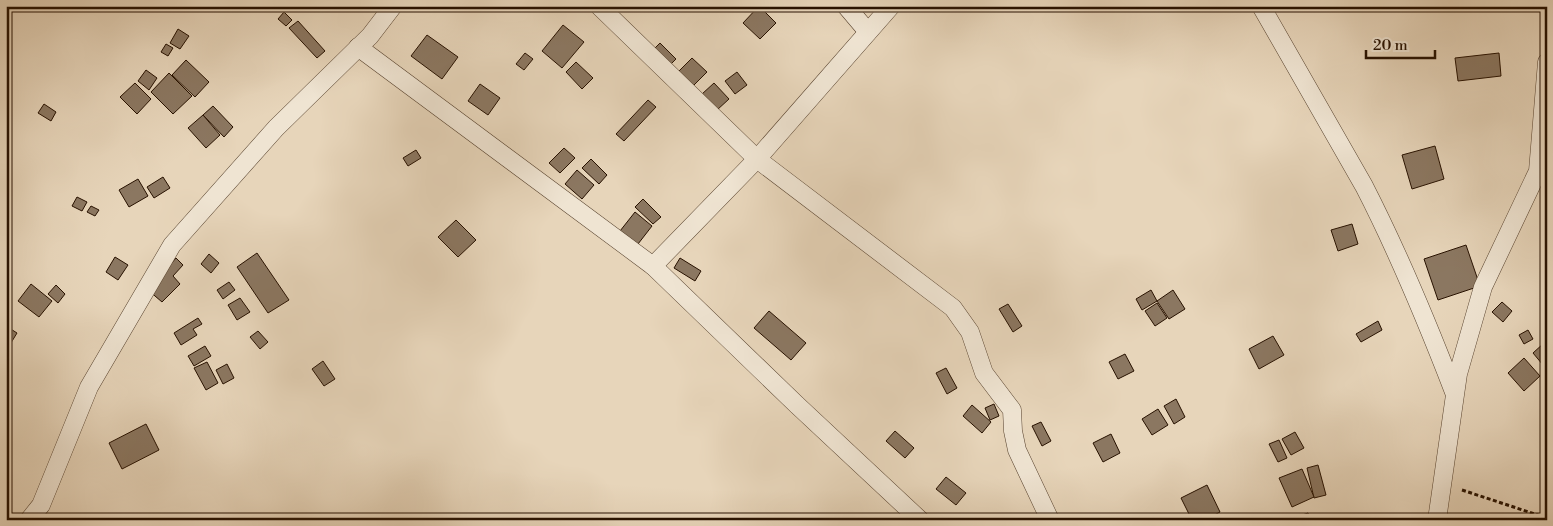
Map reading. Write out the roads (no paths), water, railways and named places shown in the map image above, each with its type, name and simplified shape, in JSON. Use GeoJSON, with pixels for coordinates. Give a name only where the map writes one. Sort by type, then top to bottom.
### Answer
{"type":"FeatureCollection","features":[{"type":"Feature","properties":{"kind":"street"},"geometry":{"type":"LineString","coordinates":[[29,520],[41,505],[89,387],[172,244],[276,128],[370,36],[393,6]]}},
{"type":"Feature","properties":{"kind":"street"},"geometry":{"type":"LineString","coordinates":[[599,6],[757,159],[953,308],[970,332],[984,373],[1012,410],[1013,431],[1017,450],[1050,520]]}},
{"type":"Feature","properties":{"kind":"street"},"geometry":{"type":"LineString","coordinates":[[846,6],[868,32]]}},
{"type":"Feature","properties":{"kind":"street"},"geometry":{"type":"LineString","coordinates":[[653,266],[757,159],[891,6]]}},
{"type":"Feature","properties":{"kind":"street"},"geometry":{"type":"LineString","coordinates":[[1260,6],[1379,215],[1455,394]]}},
{"type":"Feature","properties":{"kind":"street"},"geometry":{"type":"LineString","coordinates":[[358,47],[653,266],[789,398],[920,520]]}},
{"type":"Feature","properties":{"kind":"street"},"geometry":{"type":"LineString","coordinates":[[1437,520],[1458,374],[1484,287],[1538,171],[1547,62]]}}]}
